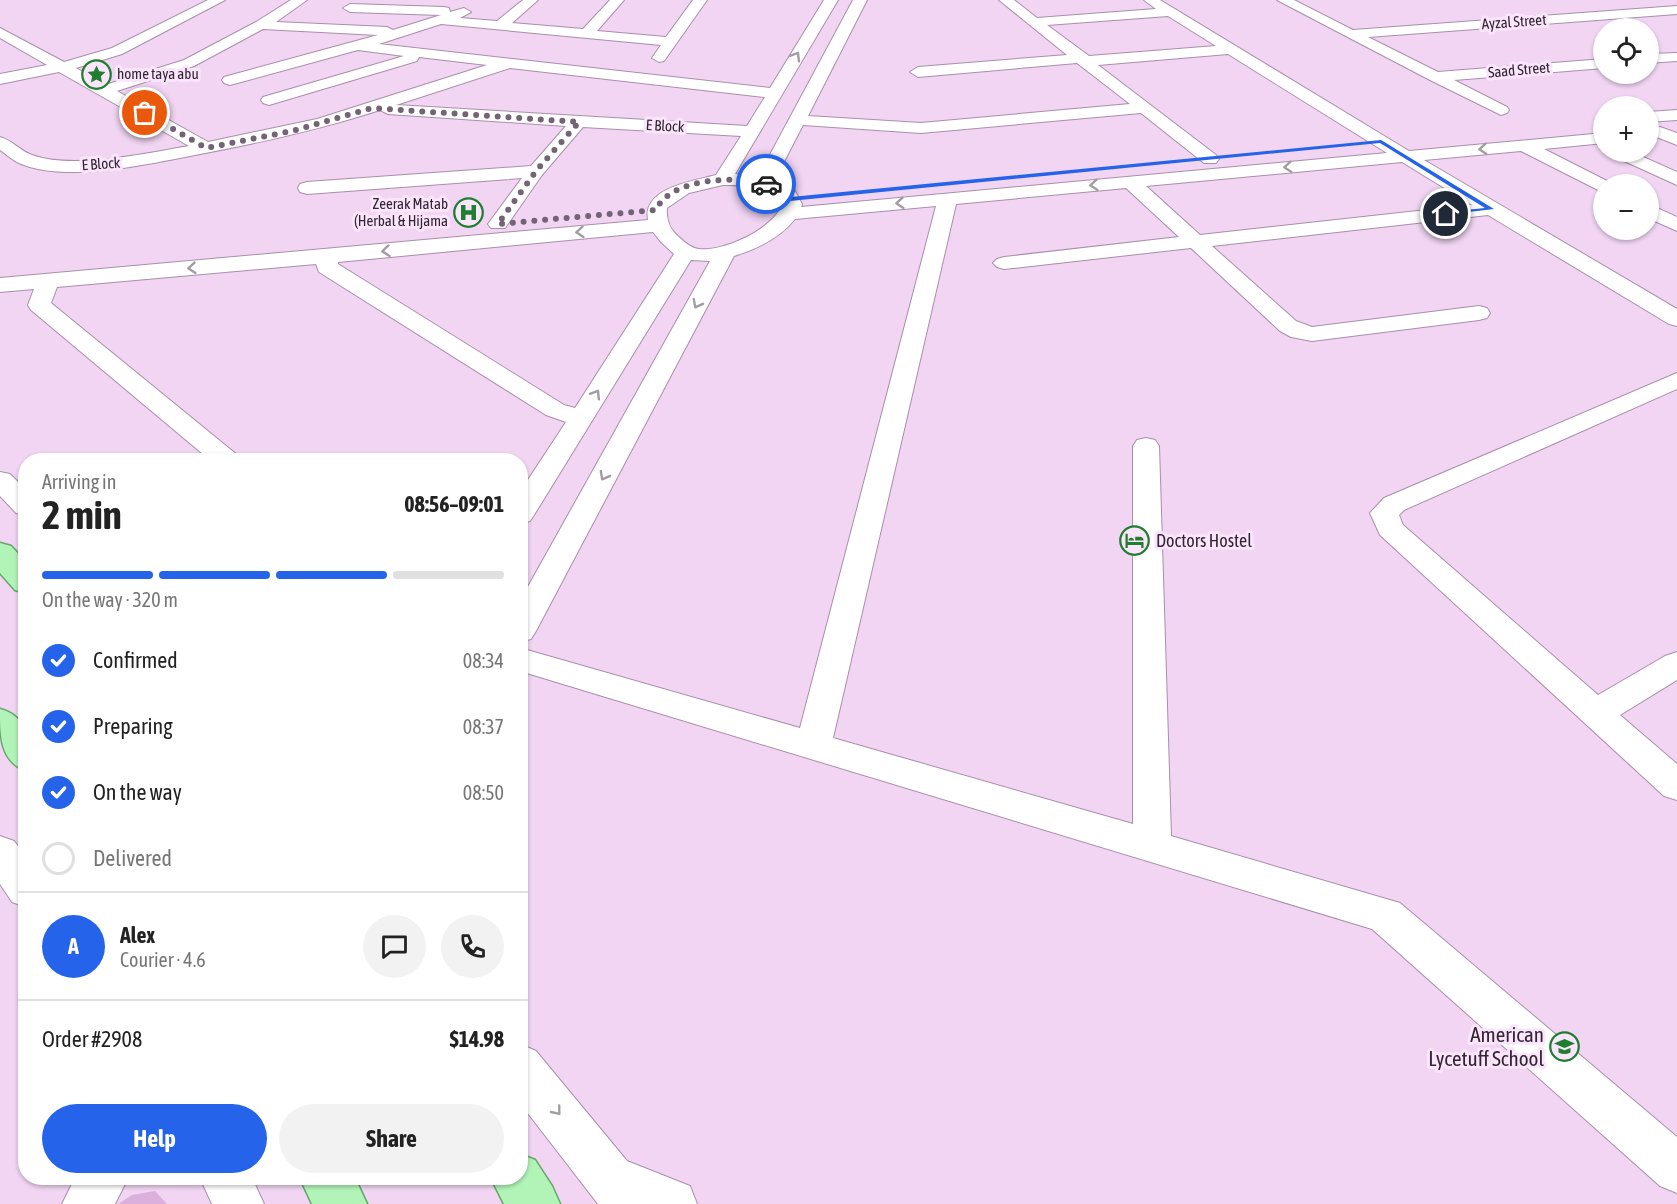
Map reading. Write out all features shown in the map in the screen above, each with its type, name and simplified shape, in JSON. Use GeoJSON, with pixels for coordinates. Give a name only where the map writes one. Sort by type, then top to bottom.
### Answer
{"type":"FeatureCollection","features":[{"type":"Feature","properties":{"kind":"main road"},"geometry":{"type":"LineString","coordinates":[[0,553],[18,574]]}},
{"type":"Feature","properties":{"kind":"main road"},"geometry":{"type":"LineString","coordinates":[[330,1185],[341,1204]]}},
{"type":"Feature","properties":{"kind":"main road"},"geometry":{"type":"LineString","coordinates":[[521,1185],[534,1204]]}},
{"type":"Feature","properties":{"kind":"street"},"geometry":{"type":"LineString","coordinates":[[0,80],[62,66],[133,45],[218,0]]}},
{"type":"Feature","properties":{"kind":"street"},"geometry":{"type":"LineString","coordinates":[[365,8],[377,0]]}},
{"type":"Feature","properties":{"kind":"street"},"geometry":{"type":"LineString","coordinates":[[500,26],[531,0]]}},
{"type":"Feature","properties":{"kind":"street"},"geometry":{"type":"LineString","coordinates":[[586,35],[617,0]]}},
{"type":"Feature","properties":{"kind":"street"},"geometry":{"type":"LineString","coordinates":[[643,80],[700,0]]}},
{"type":"Feature","properties":{"kind":"street"},"geometry":{"type":"LineString","coordinates":[[723,179],[831,0]]}},
{"type":"Feature","properties":{"kind":"street"},"geometry":{"type":"LineString","coordinates":[[764,183],[860,0]]}},
{"type":"Feature","properties":{"kind":"street"},"geometry":{"type":"LineString","coordinates":[[1006,0],[1210,159]]}},
{"type":"Feature","properties":{"kind":"street"},"geometry":{"type":"LineString","coordinates":[[1151,0],[1491,209],[1677,319]]}},
{"type":"Feature","properties":{"kind":"street"},"geometry":{"type":"LineString","coordinates":[[1284,0],[1501,110]]}},
{"type":"Feature","properties":{"kind":"street"},"geometry":{"type":"LineString","coordinates":[[1660,0],[1677,8]]}},
{"type":"Feature","properties":{"kind":"street"},"geometry":{"type":"LineString","coordinates":[[104,90],[189,63],[301,4]]}},
{"type":"Feature","properties":{"kind":"street"},"geometry":{"type":"LineString","coordinates":[[333,7],[514,13]]}},
{"type":"Feature","properties":{"kind":"street","name":"Ayzal Street"},"geometry":{"type":"LineString","coordinates":[[1351,34],[1677,8]]}},
{"type":"Feature","properties":{"kind":"street"},"geometry":{"type":"LineString","coordinates":[[220,76],[358,46],[408,32],[464,12]]}},
{"type":"Feature","properties":{"kind":"street"},"geometry":{"type":"LineString","coordinates":[[1034,22],[1170,12]]}},
{"type":"Feature","properties":{"kind":"street"},"geometry":{"type":"LineString","coordinates":[[442,20],[670,42]]}},
{"type":"Feature","properties":{"kind":"street"},"geometry":{"type":"LineString","coordinates":[[261,25],[408,32]]}},
{"type":"Feature","properties":{"kind":"street"},"geometry":{"type":"LineString","coordinates":[[0,32],[206,148]]}},
{"type":"Feature","properties":{"kind":"street"},"geometry":{"type":"LineString","coordinates":[[358,46],[773,93]]}},
{"type":"Feature","properties":{"kind":"street"},"geometry":{"type":"LineString","coordinates":[[918,72],[1234,49]]}},
{"type":"Feature","properties":{"kind":"street"},"geometry":{"type":"LineString","coordinates":[[259,95],[423,54]]}},
{"type":"Feature","properties":{"kind":"street"},"geometry":{"type":"LineString","coordinates":[[1659,58],[1677,57]]}},
{"type":"Feature","properties":{"kind":"street"},"geometry":{"type":"LineString","coordinates":[[189,63],[322,123]]}},
{"type":"Feature","properties":{"kind":"street","name":"E Block"},"geometry":{"type":"LineString","coordinates":[[0,142],[25,159],[65,165],[122,163],[322,123],[508,63]]}},
{"type":"Feature","properties":{"kind":"street","name":"Saad Street"},"geometry":{"type":"LineString","coordinates":[[1436,77],[1593,64]]}},
{"type":"Feature","properties":{"kind":"street","name":"E Block"},"geometry":{"type":"LineString","coordinates":[[372,108],[750,131]]}},
{"type":"Feature","properties":{"kind":"street"},"geometry":{"type":"LineString","coordinates":[[797,120],[931,128],[1145,108]]}},
{"type":"Feature","properties":{"kind":"street"},"geometry":{"type":"LineString","coordinates":[[1659,116],[1677,115]]}},
{"type":"Feature","properties":{"kind":"street"},"geometry":{"type":"LineString","coordinates":[[498,224],[536,171],[579,122]]}},
{"type":"Feature","properties":{"kind":"street"},"geometry":{"type":"LineString","coordinates":[[789,206],[780,189],[764,183],[723,179],[682,189],[661,201],[658,217],[667,237],[687,252],[705,256],[725,253],[765,234],[789,206],[1210,159],[1593,123]]}},
{"type":"Feature","properties":{"kind":"street"},"geometry":{"type":"LineString","coordinates":[[1662,132],[1677,140]]}},
{"type":"Feature","properties":{"kind":"street"},"geometry":{"type":"LineString","coordinates":[[789,206],[950,199],[1593,141]]}},
{"type":"Feature","properties":{"kind":"street"},"geometry":{"type":"LineString","coordinates":[[1525,146],[1593,181]]}},
{"type":"Feature","properties":{"kind":"street"},"geometry":{"type":"LineString","coordinates":[[1640,162],[1677,179]]}},
{"type":"Feature","properties":{"kind":"street"},"geometry":{"type":"LineString","coordinates":[[307,188],[536,171]]}},
{"type":"Feature","properties":{"kind":"street"},"geometry":{"type":"LineString","coordinates":[[1130,182],[1288,326],[1299,332],[1312,334],[1479,313]]}},
{"type":"Feature","properties":{"kind":"street"},"geometry":{"type":"LineString","coordinates":[[813,747],[898,407],[944,210],[950,199]]}},
{"type":"Feature","properties":{"kind":"street"},"geometry":{"type":"LineString","coordinates":[[1004,263],[1491,209]]}},
{"type":"Feature","properties":{"kind":"street"},"geometry":{"type":"LineString","coordinates":[[1659,216],[1677,225]]}},
{"type":"Feature","properties":{"kind":"street"},"geometry":{"type":"LineString","coordinates":[[0,267],[498,224],[658,217]]}},
{"type":"Feature","properties":{"kind":"street"},"geometry":{"type":"LineString","coordinates":[[0,285],[327,257],[658,217]]}},
{"type":"Feature","properties":{"kind":"street"},"geometry":{"type":"LineString","coordinates":[[528,502],[687,252]]}},
{"type":"Feature","properties":{"kind":"street"},"geometry":{"type":"LineString","coordinates":[[528,616],[725,253]]}},
{"type":"Feature","properties":{"kind":"street"},"geometry":{"type":"LineString","coordinates":[[327,257],[327,267],[555,410],[581,418]]}},
{"type":"Feature","properties":{"kind":"street"},"geometry":{"type":"LineString","coordinates":[[48,280],[39,305],[218,453]]}},
{"type":"Feature","properties":{"kind":"street"},"geometry":{"type":"LineString","coordinates":[[1677,380],[1394,504],[1384,513],[1390,529],[1677,786]]}},
{"type":"Feature","properties":{"kind":"street"},"geometry":{"type":"LineString","coordinates":[[1146,446],[1152,847]]}},
{"type":"Feature","properties":{"kind":"street"},"geometry":{"type":"LineString","coordinates":[[0,480],[18,499]]}},
{"type":"Feature","properties":{"kind":"street"},"geometry":{"type":"LineString","coordinates":[[528,661],[1385,915],[1677,1169]]}},
{"type":"Feature","properties":{"kind":"street"},"geometry":{"type":"LineString","coordinates":[[1596,713],[1677,664]]}},
{"type":"Feature","properties":{"kind":"street"},"geometry":{"type":"LineString","coordinates":[[0,852],[18,878]]}},
{"type":"Feature","properties":{"kind":"street"},"geometry":{"type":"LineString","coordinates":[[528,1076],[618,1191],[672,1204]]}},
{"type":"Feature","properties":{"kind":"street"},"geometry":{"type":"LineString","coordinates":[[87,1204],[99,1185]]}},
{"type":"Feature","properties":{"kind":"street"},"geometry":{"type":"LineString","coordinates":[[229,1185],[239,1204]]}},
{"type":"Feature","properties":{"kind":"shaded area"},"geometry":{"type":"Polygon","coordinates":[[[155,1191],[167,1204],[118,1204],[132,1195],[155,1191]]]}},
{"type":"Feature","properties":{"kind":"way so far"},"geometry":{"type":"LineString","coordinates":[[145,113],[206,148],[292,131],[372,108],[579,122],[536,171],[498,224],[656,210],[661,201],[672,194],[695,184],[715,180],[734,179],[766,184]]}},
{"type":"Feature","properties":{"kind":"place","name":"home taya abu"},"geometry":{"type":"Point","coordinates":[96,74]}},
{"type":"Feature","properties":{"kind":"place","name":"Zeerak Matab (Herbal & Hijama"},"geometry":{"type":"Point","coordinates":[469,213]}},
{"type":"Feature","properties":{"kind":"place","name":"Doctors Hostel"},"geometry":{"type":"Point","coordinates":[1135,541]}},
{"type":"Feature","properties":{"kind":"place","name":"American Lycetuff School"},"geometry":{"type":"Point","coordinates":[1565,1047]}},
{"type":"Feature","properties":{"kind":"route"},"geometry":{"type":"LineString","coordinates":[[766,184],[780,189],[790,199],[1381,142],[1491,209],[1446,214]]}}]}
